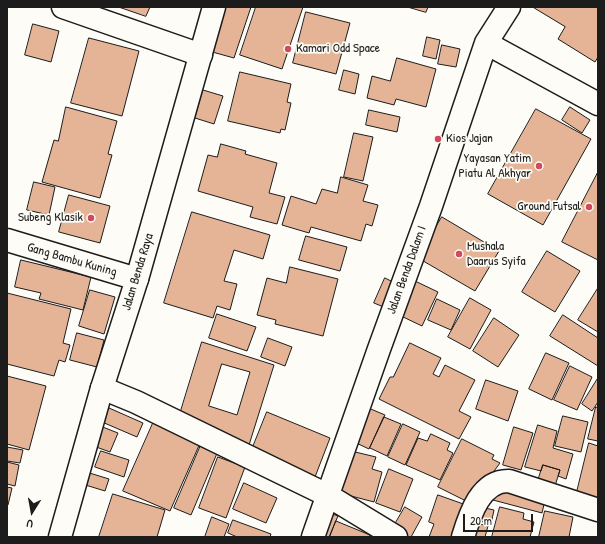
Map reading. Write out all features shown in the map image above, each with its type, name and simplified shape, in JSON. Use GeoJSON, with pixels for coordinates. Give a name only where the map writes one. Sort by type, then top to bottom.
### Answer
{"type":"FeatureCollection","features":[{"type":"Feature","properties":{"kind":"street"},"geometry":{"type":"LineString","coordinates":[[63,7],[201,55]]}},
{"type":"Feature","properties":{"kind":"street","name":"Jalan Benda Raya"},"geometry":{"type":"LineString","coordinates":[[60,537],[102,388],[137,279],[214,7]]}},
{"type":"Feature","properties":{"kind":"street","name":"Jalan Benda Dalam I"},"geometry":{"type":"LineString","coordinates":[[313,537],[431,206],[486,43],[509,7]]}},
{"type":"Feature","properties":{"kind":"street"},"geometry":{"type":"LineString","coordinates":[[486,43],[598,104]]}},
{"type":"Feature","properties":{"kind":"street","name":"Gang Bambu Kuning"},"geometry":{"type":"LineString","coordinates":[[7,240],[137,279]]}},
{"type":"Feature","properties":{"kind":"street"},"geometry":{"type":"LineString","coordinates":[[102,388],[136,402],[327,495],[396,537]]}},
{"type":"Feature","properties":{"kind":"street"},"geometry":{"type":"LineString","coordinates":[[463,537],[475,506],[481,496],[498,481],[509,482],[598,510]]}},
{"type":"Feature","properties":{"kind":"building"},"geometry":{"type":"Polygon","coordinates":[[[119,7],[150,7],[146,16],[119,7]]]}},
{"type":"Feature","properties":{"kind":"building"},"geometry":{"type":"Polygon","coordinates":[[[219,7],[251,7],[234,58],[205,50],[219,7]]]}},
{"type":"Feature","properties":{"kind":"building"},"geometry":{"type":"Polygon","coordinates":[[[256,7],[303,7],[282,69],[240,55],[256,7]]]}},
{"type":"Feature","properties":{"kind":"building"},"geometry":{"type":"Polygon","coordinates":[[[408,7],[428,7],[426,12],[408,7]]]}},
{"type":"Feature","properties":{"kind":"building"},"geometry":{"type":"Polygon","coordinates":[[[533,7],[598,7],[598,57],[595,62],[558,39],[565,27],[533,7]]]}},
{"type":"Feature","properties":{"kind":"building"},"geometry":{"type":"Polygon","coordinates":[[[306,12],[350,23],[336,74],[293,63],[306,12]]]}},
{"type":"Feature","properties":{"kind":"building"},"geometry":{"type":"Polygon","coordinates":[[[33,24],[59,31],[51,62],[25,55],[33,24]]]}},
{"type":"Feature","properties":{"kind":"building"},"geometry":{"type":"Polygon","coordinates":[[[427,37],[440,40],[436,59],[423,56],[427,37]]]}},
{"type":"Feature","properties":{"kind":"building"},"geometry":{"type":"Polygon","coordinates":[[[89,38],[139,51],[122,116],[71,103],[89,38]]]}},
{"type":"Feature","properties":{"kind":"building"},"geometry":{"type":"Polygon","coordinates":[[[442,45],[460,49],[456,67],[438,64],[442,45]]]}},
{"type":"Feature","properties":{"kind":"building"},"geometry":{"type":"Polygon","coordinates":[[[397,58],[436,69],[426,107],[396,99],[394,105],[367,98],[372,76],[390,81],[397,58]]]}},
{"type":"Feature","properties":{"kind":"building"},"geometry":{"type":"Polygon","coordinates":[[[344,70],[359,74],[355,94],[339,90],[344,70]]]}},
{"type":"Feature","properties":{"kind":"building"},"geometry":{"type":"Polygon","coordinates":[[[240,72],[291,84],[287,102],[291,103],[285,130],[281,129],[280,133],[228,121],[240,72]]]}},
{"type":"Feature","properties":{"kind":"building"},"geometry":{"type":"Polygon","coordinates":[[[203,90],[223,96],[214,124],[195,118],[203,90]]]}},
{"type":"Feature","properties":{"kind":"building"},"geometry":{"type":"Polygon","coordinates":[[[66,107],[117,121],[108,154],[112,155],[100,198],[42,182],[54,140],[58,141],[66,107]]]}},
{"type":"Feature","properties":{"kind":"building"},"geometry":{"type":"Polygon","coordinates":[[[570,107],[590,120],[582,133],[562,120],[570,107]]]}},
{"type":"Feature","properties":{"kind":"building","name":"Yayasan Yatim Piatu Al Akhyar"},"geometry":{"type":"Polygon","coordinates":[[[536,109],[591,139],[543,225],[488,194],[536,109]]]}},
{"type":"Feature","properties":{"kind":"building"},"geometry":{"type":"Polygon","coordinates":[[[369,110],[400,117],[397,132],[366,125],[369,110]]]}},
{"type":"Feature","properties":{"kind":"building"},"geometry":{"type":"Polygon","coordinates":[[[354,133],[373,137],[363,181],[344,177],[354,133]]]}},
{"type":"Feature","properties":{"kind":"building"},"geometry":{"type":"Polygon","coordinates":[[[221,144],[246,151],[245,154],[277,163],[269,193],[285,197],[277,224],[250,217],[253,207],[198,191],[208,155],[217,157],[221,144]]]}},
{"type":"Feature","properties":{"kind":"building","name":"Ground Futsal"},"geometry":{"type":"Polygon","coordinates":[[[598,172],[598,260],[562,242],[598,172]]]}},
{"type":"Feature","properties":{"kind":"building"},"geometry":{"type":"Polygon","coordinates":[[[341,177],[368,185],[363,201],[378,205],[372,226],[366,224],[361,241],[311,227],[309,233],[282,225],[291,196],[316,204],[322,189],[337,193],[341,177]]]}},
{"type":"Feature","properties":{"kind":"building"},"geometry":{"type":"Polygon","coordinates":[[[34,182],[55,187],[49,215],[27,210],[34,182]]]}},
{"type":"Feature","properties":{"kind":"building"},"geometry":{"type":"Polygon","coordinates":[[[69,195],[110,206],[100,243],[59,232],[69,195]]]}},
{"type":"Feature","properties":{"kind":"building"},"geometry":{"type":"Polygon","coordinates":[[[192,212],[270,235],[263,259],[234,250],[224,281],[237,284],[230,310],[217,306],[213,318],[164,303],[192,212]]]}},
{"type":"Feature","properties":{"kind":"building","name":"Mushala Daarus Syifa"},"geometry":{"type":"Polygon","coordinates":[[[442,217],[499,251],[475,291],[418,258],[442,217]]]}},
{"type":"Feature","properties":{"kind":"building"},"geometry":{"type":"Polygon","coordinates":[[[306,236],[347,247],[340,271],[299,260],[306,236]]]}},
{"type":"Feature","properties":{"kind":"building"},"geometry":{"type":"Polygon","coordinates":[[[547,251],[580,271],[555,312],[522,292],[547,251]]]}},
{"type":"Feature","properties":{"kind":"building"},"geometry":{"type":"Polygon","coordinates":[[[21,260],[91,277],[83,310],[39,299],[41,293],[15,287],[21,260]]]}},
{"type":"Feature","properties":{"kind":"building"},"geometry":{"type":"Polygon","coordinates":[[[290,267],[338,279],[323,336],[275,324],[276,320],[257,315],[267,278],[286,283],[290,267]]]}},
{"type":"Feature","properties":{"kind":"building"},"geometry":{"type":"Polygon","coordinates":[[[385,278],[397,284],[386,308],[374,303],[385,278]]]}},
{"type":"Feature","properties":{"kind":"building"},"geometry":{"type":"Polygon","coordinates":[[[415,281],[438,292],[422,326],[399,315],[415,281]]]}},
{"type":"Feature","properties":{"kind":"building"},"geometry":{"type":"Polygon","coordinates":[[[598,288],[598,332],[578,320],[598,288]]]}},
{"type":"Feature","properties":{"kind":"building"},"geometry":{"type":"Polygon","coordinates":[[[90,290],[115,297],[104,334],[79,326],[90,290]]]}},
{"type":"Feature","properties":{"kind":"building"},"geometry":{"type":"Polygon","coordinates":[[[7,293],[71,309],[63,343],[70,345],[65,362],[59,360],[54,376],[7,364],[7,293]]]}},
{"type":"Feature","properties":{"kind":"building"},"geometry":{"type":"Polygon","coordinates":[[[470,298],[491,310],[470,349],[448,337],[470,298]]]}},
{"type":"Feature","properties":{"kind":"building"},"geometry":{"type":"Polygon","coordinates":[[[437,299],[460,310],[451,330],[428,320],[437,299]]]}},
{"type":"Feature","properties":{"kind":"building"},"geometry":{"type":"Polygon","coordinates":[[[217,314],[256,327],[247,351],[209,338],[217,314]]]}},
{"type":"Feature","properties":{"kind":"building"},"geometry":{"type":"Polygon","coordinates":[[[563,315],[598,338],[598,366],[550,336],[563,315]]]}},
{"type":"Feature","properties":{"kind":"building"},"geometry":{"type":"Polygon","coordinates":[[[494,318],[519,335],[498,367],[473,351],[494,318]]]}},
{"type":"Feature","properties":{"kind":"building"},"geometry":{"type":"Polygon","coordinates":[[[77,333],[104,340],[97,367],[70,360],[77,333]]]}},
{"type":"Feature","properties":{"kind":"building"},"geometry":{"type":"Polygon","coordinates":[[[268,338],[292,347],[285,366],[261,357],[268,338]]]}},
{"type":"Feature","properties":{"kind":"building"},"geometry":{"type":"Polygon","coordinates":[[[202,342],[274,365],[249,445],[180,414],[202,342]],[[222,364],[209,406],[237,415],[250,372],[222,364]]]}},
{"type":"Feature","properties":{"kind":"building"},"geometry":{"type":"Polygon","coordinates":[[[410,343],[441,358],[433,374],[439,377],[445,365],[475,380],[459,411],[471,417],[459,439],[379,399],[390,377],[393,377],[410,343]]]}},
{"type":"Feature","properties":{"kind":"building"},"geometry":{"type":"Polygon","coordinates":[[[546,353],[569,363],[552,400],[529,389],[546,353]]]}},
{"type":"Feature","properties":{"kind":"building"},"geometry":{"type":"Polygon","coordinates":[[[570,366],[592,377],[577,410],[554,400],[570,366]]]}},
{"type":"Feature","properties":{"kind":"building"},"geometry":{"type":"Polygon","coordinates":[[[7,376],[46,386],[29,450],[7,444],[7,376]]]}},
{"type":"Feature","properties":{"kind":"building"},"geometry":{"type":"Polygon","coordinates":[[[598,378],[598,402],[592,411],[582,404],[598,378]]]}},
{"type":"Feature","properties":{"kind":"building"},"geometry":{"type":"Polygon","coordinates":[[[486,380],[518,391],[508,421],[476,409],[486,380]]]}},
{"type":"Feature","properties":{"kind":"building"},"geometry":{"type":"Polygon","coordinates":[[[366,407],[385,415],[369,449],[350,440],[366,407]]]}},
{"type":"Feature","properties":{"kind":"building"},"geometry":{"type":"Polygon","coordinates":[[[596,407],[598,408],[598,441],[588,439],[596,407]]]}},
{"type":"Feature","properties":{"kind":"building"},"geometry":{"type":"Polygon","coordinates":[[[109,408],[143,423],[137,437],[102,422],[109,408]]]}},
{"type":"Feature","properties":{"kind":"building"},"geometry":{"type":"Polygon","coordinates":[[[267,412],[330,438],[315,477],[251,452],[267,412]]]}},
{"type":"Feature","properties":{"kind":"building"},"geometry":{"type":"Polygon","coordinates":[[[563,416],[588,422],[581,452],[555,446],[563,416]]]}},
{"type":"Feature","properties":{"kind":"building"},"geometry":{"type":"Polygon","coordinates":[[[384,417],[401,424],[387,456],[370,448],[384,417]]]}},
{"type":"Feature","properties":{"kind":"building"},"geometry":{"type":"Polygon","coordinates":[[[154,421],[201,441],[170,511],[123,491],[154,421]]]}},
{"type":"Feature","properties":{"kind":"building"},"geometry":{"type":"Polygon","coordinates":[[[95,424],[118,433],[110,452],[88,444],[95,424]]]}},
{"type":"Feature","properties":{"kind":"building"},"geometry":{"type":"Polygon","coordinates":[[[403,424],[420,432],[405,465],[388,457],[403,424]]]}},
{"type":"Feature","properties":{"kind":"building"},"geometry":{"type":"Polygon","coordinates":[[[538,425],[557,431],[553,448],[573,454],[566,479],[558,476],[560,470],[543,465],[541,471],[525,467],[538,425]]]}},
{"type":"Feature","properties":{"kind":"building"},"geometry":{"type":"Polygon","coordinates":[[[514,427],[533,433],[521,470],[503,465],[514,427]]]}},
{"type":"Feature","properties":{"kind":"building"},"geometry":{"type":"Polygon","coordinates":[[[431,434],[450,443],[447,450],[453,453],[440,480],[406,465],[418,438],[427,441],[431,434]]]}},
{"type":"Feature","properties":{"kind":"building"},"geometry":{"type":"Polygon","coordinates":[[[462,439],[494,455],[492,459],[500,463],[470,503],[438,487],[462,439]]]}},
{"type":"Feature","properties":{"kind":"building"},"geometry":{"type":"Polygon","coordinates":[[[589,443],[598,446],[598,502],[576,496],[589,443]]]}},
{"type":"Feature","properties":{"kind":"building"},"geometry":{"type":"Polygon","coordinates":[[[201,445],[218,451],[191,515],[174,508],[201,445]]]}},
{"type":"Feature","properties":{"kind":"building"},"geometry":{"type":"Polygon","coordinates":[[[7,447],[23,450],[20,463],[7,461],[7,447]]]}},
{"type":"Feature","properties":{"kind":"building"},"geometry":{"type":"Polygon","coordinates":[[[101,451],[129,460],[124,477],[95,467],[101,451]]]}},
{"type":"Feature","properties":{"kind":"building"},"geometry":{"type":"Polygon","coordinates":[[[351,451],[376,457],[372,469],[382,472],[374,502],[332,491],[351,451]]]}},
{"type":"Feature","properties":{"kind":"building"},"geometry":{"type":"Polygon","coordinates":[[[218,457],[245,467],[226,518],[199,508],[218,457]]]}},
{"type":"Feature","properties":{"kind":"building"},"geometry":{"type":"Polygon","coordinates":[[[7,462],[19,465],[15,486],[7,484],[7,462]]]}},
{"type":"Feature","properties":{"kind":"building"},"geometry":{"type":"Polygon","coordinates":[[[543,465],[560,470],[554,489],[537,484],[543,465]]]}},
{"type":"Feature","properties":{"kind":"building"},"geometry":{"type":"Polygon","coordinates":[[[389,469],[413,479],[400,512],[376,503],[389,469]]]}},
{"type":"Feature","properties":{"kind":"building"},"geometry":{"type":"Polygon","coordinates":[[[83,471],[109,479],[105,491],[79,483],[83,471]]]}},
{"type":"Feature","properties":{"kind":"building"},"geometry":{"type":"Polygon","coordinates":[[[244,483],[277,498],[266,523],[233,509],[244,483]]]}},
{"type":"Feature","properties":{"kind":"building"},"geometry":{"type":"Polygon","coordinates":[[[497,483],[546,496],[542,513],[493,500],[497,483]]]}},
{"type":"Feature","properties":{"kind":"building"},"geometry":{"type":"Polygon","coordinates":[[[7,487],[12,488],[8,505],[7,505],[7,487]]]}},
{"type":"Feature","properties":{"kind":"building"},"geometry":{"type":"Polygon","coordinates":[[[113,494],[165,510],[157,537],[99,537],[113,494]]]}},
{"type":"Feature","properties":{"kind":"building"},"geometry":{"type":"Polygon","coordinates":[[[438,495],[469,506],[458,537],[429,537],[434,524],[429,522],[438,495]]]}},
{"type":"Feature","properties":{"kind":"building"},"geometry":{"type":"Polygon","coordinates":[[[476,506],[494,510],[491,524],[472,519],[476,506]]]}},
{"type":"Feature","properties":{"kind":"building"},"geometry":{"type":"Polygon","coordinates":[[[405,507],[422,517],[411,537],[402,537],[391,531],[405,507]]]}},
{"type":"Feature","properties":{"kind":"building"},"geometry":{"type":"Polygon","coordinates":[[[500,507],[524,513],[523,519],[534,522],[530,537],[492,537],[500,507]]]}},
{"type":"Feature","properties":{"kind":"building"},"geometry":{"type":"Polygon","coordinates":[[[324,511],[338,516],[329,537],[313,537],[324,511]]]}},
{"type":"Feature","properties":{"kind":"building"},"geometry":{"type":"Polygon","coordinates":[[[545,511],[573,517],[569,537],[539,537],[545,511]]]}},
{"type":"Feature","properties":{"kind":"building"},"geometry":{"type":"Polygon","coordinates":[[[212,517],[229,524],[224,537],[205,537],[212,517]]]}},
{"type":"Feature","properties":{"kind":"building"},"geometry":{"type":"Polygon","coordinates":[[[233,520],[271,534],[270,537],[237,537],[228,533],[233,520]]]}},
{"type":"Feature","properties":{"kind":"building"},"geometry":{"type":"Polygon","coordinates":[[[336,521],[370,535],[369,537],[330,537],[336,521]]]}},
{"type":"Feature","properties":{"kind":"building"},"geometry":{"type":"Polygon","coordinates":[[[471,522],[488,526],[485,537],[467,537],[471,522]]]}},
{"type":"Feature","properties":{"kind":"place","name":"Kamari Odd Space"},"geometry":{"type":"Point","coordinates":[288,49]}},
{"type":"Feature","properties":{"kind":"place","name":"Kios Jajan"},"geometry":{"type":"Point","coordinates":[438,139]}},
{"type":"Feature","properties":{"kind":"place","name":"Yayasan Yatim Piatu Al Akhyar"},"geometry":{"type":"Point","coordinates":[539,166]}},
{"type":"Feature","properties":{"kind":"place","name":"Ground Futsal"},"geometry":{"type":"Point","coordinates":[589,207]}},
{"type":"Feature","properties":{"kind":"place","name":"Subeng Klasik"},"geometry":{"type":"Point","coordinates":[91,218]}},
{"type":"Feature","properties":{"kind":"place","name":"Mushala Daarus Syifa"},"geometry":{"type":"Point","coordinates":[459,254]}}]}
